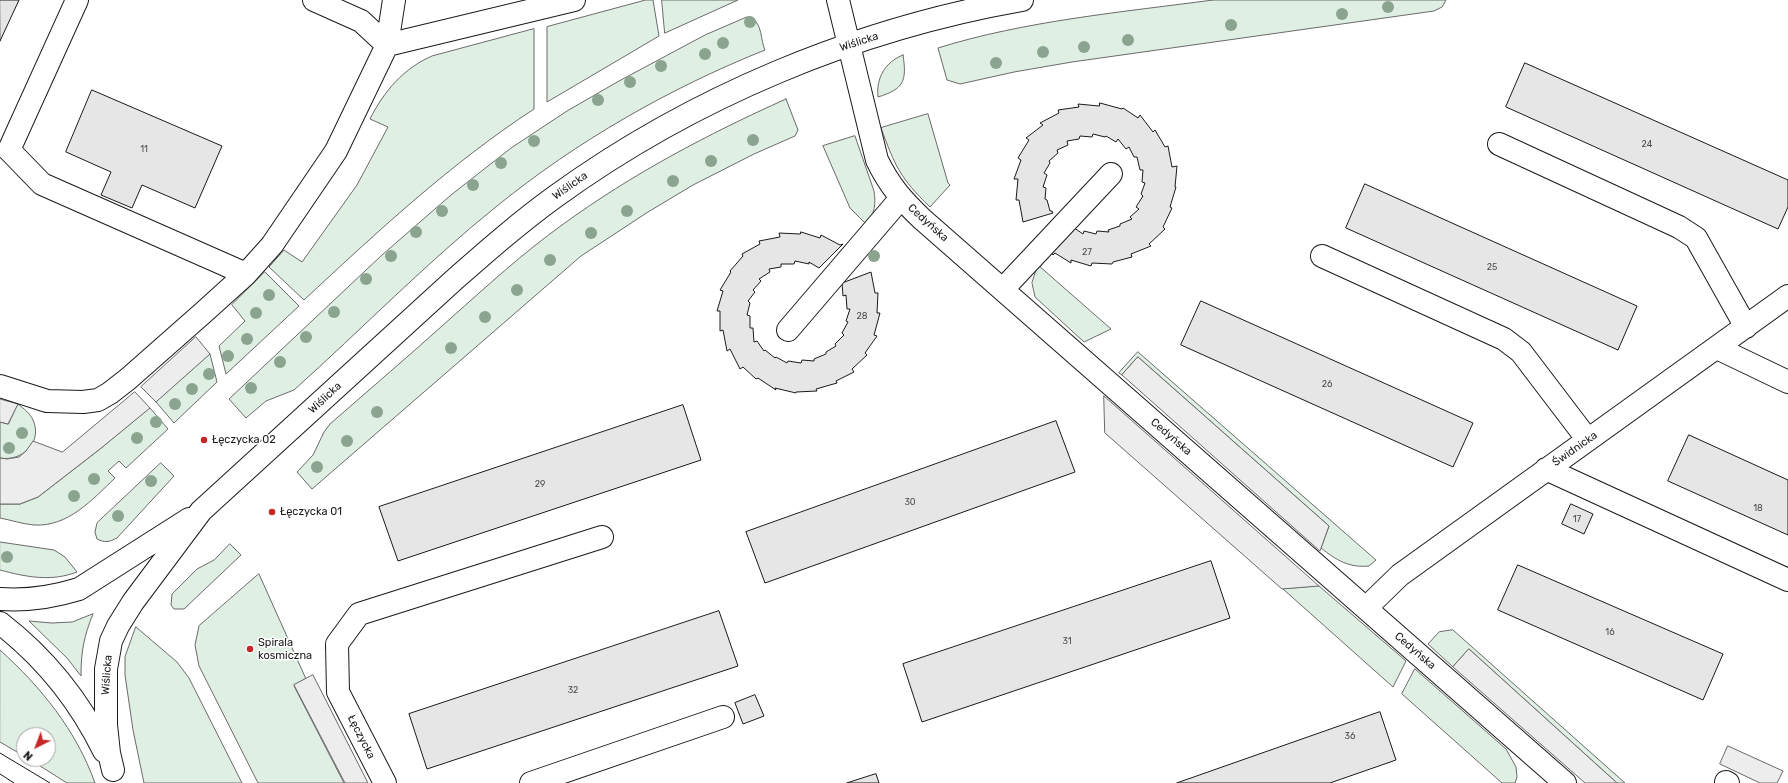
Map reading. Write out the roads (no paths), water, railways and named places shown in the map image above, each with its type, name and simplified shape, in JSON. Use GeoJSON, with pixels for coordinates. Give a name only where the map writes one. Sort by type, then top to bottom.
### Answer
{"type":"FeatureCollection","features":[{"type":"Feature","properties":{"kind":"street"},"geometry":{"type":"LineString","coordinates":[[76,0],[9,150],[42,184],[246,274]]}},
{"type":"Feature","properties":{"kind":"street"},"geometry":{"type":"LineString","coordinates":[[314,0],[361,21],[387,45]]}},
{"type":"Feature","properties":{"kind":"street"},"geometry":{"type":"LineString","coordinates":[[0,386],[47,401],[83,402],[98,400],[128,379],[246,274],[272,245],[336,151],[387,45],[394,0]]}},
{"type":"Feature","properties":{"kind":"street"},"geometry":{"type":"LineString","coordinates":[[387,45],[574,0]]}},
{"type":"Feature","properties":{"kind":"street","name":"Cedyńska"},"geometry":{"type":"LineString","coordinates":[[838,0],[850,45],[865,116],[877,160],[887,179],[901,198],[1366,608],[1552,779]]}},
{"type":"Feature","properties":{"kind":"street","name":"Wiślicka"},"geometry":{"type":"LineString","coordinates":[[116,776],[109,753],[106,711],[106,669],[111,641],[118,626],[133,602],[202,512],[454,280],[555,196],[601,165],[685,116],[765,77],[850,45],[918,23],[1022,0]]}},
{"type":"Feature","properties":{"kind":"street"},"geometry":{"type":"LineString","coordinates":[[1499,144],[1680,227],[1696,238],[1746,327]]}},
{"type":"Feature","properties":{"kind":"street"},"geometry":{"type":"LineString","coordinates":[[1003,289],[1111,174]]}},
{"type":"Feature","properties":{"kind":"street"},"geometry":{"type":"LineString","coordinates":[[788,330],[901,198]]}},
{"type":"Feature","properties":{"kind":"street"},"geometry":{"type":"LineString","coordinates":[[1322,256],[1504,339],[1521,352],[1588,440]]}},
{"type":"Feature","properties":{"kind":"street","name":"Świdnicka"},"geometry":{"type":"LineString","coordinates":[[1366,608],[1400,575],[1788,296]]}},
{"type":"Feature","properties":{"kind":"street"},"geometry":{"type":"LineString","coordinates":[[1717,348],[1788,382]]}},
{"type":"Feature","properties":{"kind":"street"},"geometry":{"type":"LineString","coordinates":[[1546,469],[1788,580]]}},
{"type":"Feature","properties":{"kind":"street","name":"Wiślicka"},"geometry":{"type":"LineString","coordinates":[[0,599],[42,598],[61,595],[79,589],[202,512]]}},
{"type":"Feature","properties":{"kind":"street","name":"Łęczycka"},"geometry":{"type":"LineString","coordinates":[[385,783],[338,692],[338,644],[360,614],[602,537]]}},
{"type":"Feature","properties":{"kind":"street"},"geometry":{"type":"LineString","coordinates":[[0,623],[27,647],[70,694],[88,720],[116,776]]}},
{"type":"Feature","properties":{"kind":"street"},"geometry":{"type":"LineString","coordinates":[[531,783],[724,717]]}},
{"type":"Feature","properties":{"kind":"tram line"},"geometry":{"type":"LineString","coordinates":[[0,753],[50,783]]}},
{"type":"Feature","properties":{"kind":"tram line"},"geometry":{"type":"LineString","coordinates":[[0,774],[14,783]]}},
{"type":"Feature","properties":{"kind":"place","name":"Łęczycka 02"},"geometry":{"type":"Point","coordinates":[204,440]}},
{"type":"Feature","properties":{"kind":"place","name":"Łęczycka 01"},"geometry":{"type":"Point","coordinates":[272,512]}},
{"type":"Feature","properties":{"kind":"place","name":"Spirala kosmiczna"},"geometry":{"type":"Point","coordinates":[250,649]}}]}
